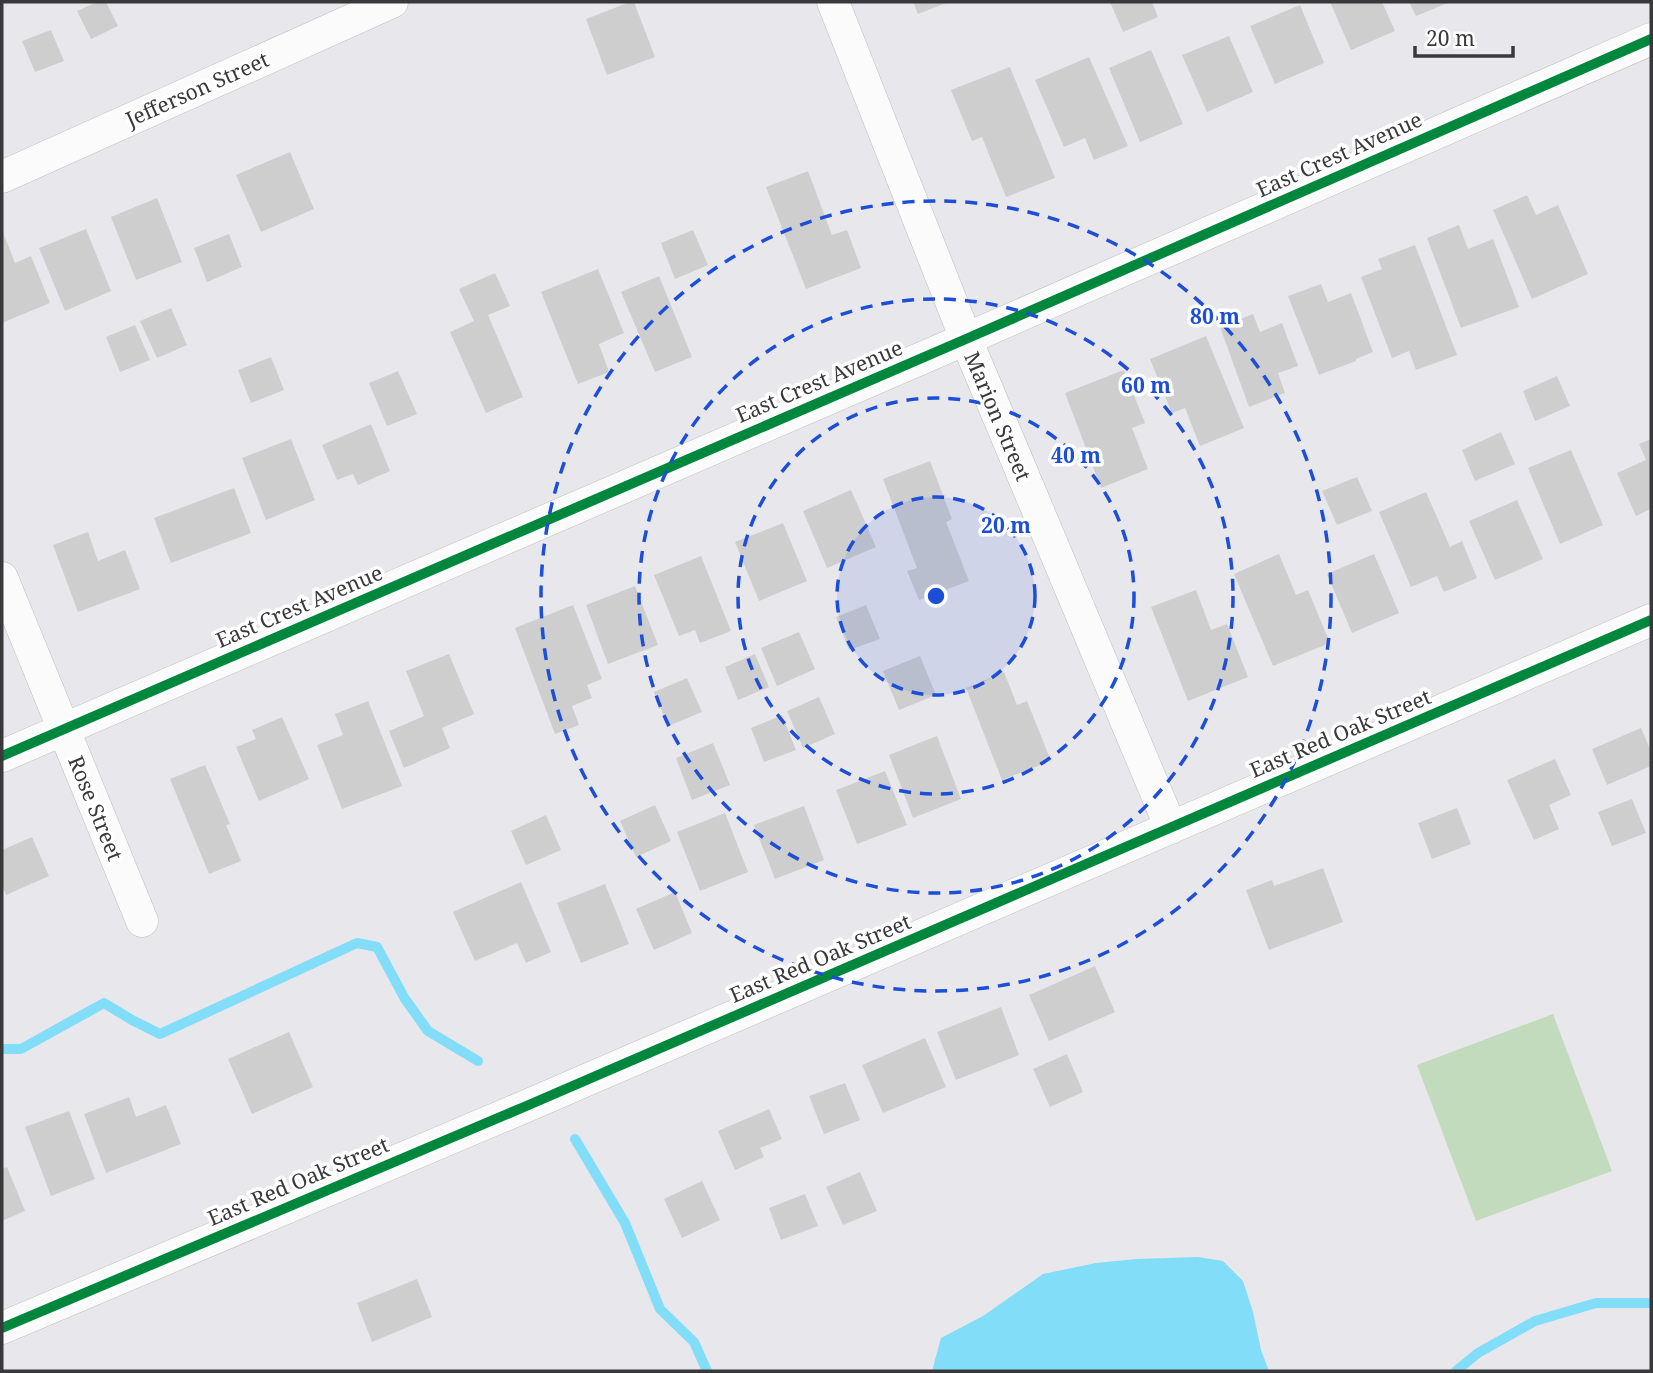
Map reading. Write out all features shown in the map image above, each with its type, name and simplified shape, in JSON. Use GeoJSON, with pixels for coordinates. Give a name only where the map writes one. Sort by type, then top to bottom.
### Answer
{"type":"FeatureCollection","features":[{"type":"Feature","properties":{"kind":"street","name":"Jefferson Street"},"geometry":{"type":"LineString","coordinates":[[2,177],[333,14],[392,2]]}},
{"type":"Feature","properties":{"kind":"street","name":"Marion Street"},"geometry":{"type":"LineString","coordinates":[[833,2],[966,339],[1171,828]]}},
{"type":"Feature","properties":{"kind":"street","name":"East Crest Avenue"},"geometry":{"type":"LineString","coordinates":[[2,756],[1651,39]]}},
{"type":"Feature","properties":{"kind":"street","name":"Rose Street"},"geometry":{"type":"LineString","coordinates":[[2,578],[142,920]]}},
{"type":"Feature","properties":{"kind":"street","name":"East Red Oak Street"},"geometry":{"type":"LineString","coordinates":[[2,1328],[524,1107],[1651,620]]}},
{"type":"Feature","properties":{"kind":"green space"},"geometry":{"type":"Polygon","coordinates":[[[1553,1014],[1612,1171],[1476,1221],[1417,1065],[1553,1014]]]}},
{"type":"Feature","properties":{"kind":"water"},"geometry":{"type":"Polygon","coordinates":[[[1198,1257],[1223,1261],[1243,1281],[1269,1371],[932,1371],[941,1338],[983,1316],[1043,1274],[1096,1263],[1198,1257]]]}},
{"type":"Feature","properties":{"kind":"building"},"geometry":{"type":"Polygon","coordinates":[[[97,2],[106,2],[118,26],[91,39],[77,11],[97,2]]]}},
{"type":"Feature","properties":{"kind":"building"},"geometry":{"type":"Polygon","coordinates":[[[634,2],[655,57],[607,75],[586,19],[634,2]]]}},
{"type":"Feature","properties":{"kind":"building"},"geometry":{"type":"Polygon","coordinates":[[[913,2],[949,2],[918,14],[913,2]]]}},
{"type":"Feature","properties":{"kind":"building"},"geometry":{"type":"Polygon","coordinates":[[[1110,2],[1152,2],[1158,17],[1123,32],[1110,2]]]}},
{"type":"Feature","properties":{"kind":"building"},"geometry":{"type":"Polygon","coordinates":[[[1330,2],[1382,2],[1395,31],[1351,50],[1330,2]]]}},
{"type":"Feature","properties":{"kind":"building"},"geometry":{"type":"Polygon","coordinates":[[[1409,2],[1450,2],[1416,16],[1409,2]]]}},
{"type":"Feature","properties":{"kind":"building"},"geometry":{"type":"Polygon","coordinates":[[[1300,5],[1324,63],[1275,84],[1250,26],[1300,5]]]}},
{"type":"Feature","properties":{"kind":"building"},"geometry":{"type":"Polygon","coordinates":[[[51,30],[64,61],[35,72],[22,41],[51,30]]]}},
{"type":"Feature","properties":{"kind":"building"},"geometry":{"type":"Polygon","coordinates":[[[1229,36],[1253,92],[1207,112],[1182,55],[1229,36]]]}},
{"type":"Feature","properties":{"kind":"building"},"geometry":{"type":"Polygon","coordinates":[[[1151,50],[1183,124],[1140,142],[1109,68],[1151,50]]]}},
{"type":"Feature","properties":{"kind":"building"},"geometry":{"type":"Polygon","coordinates":[[[1089,57],[1128,146],[1094,160],[1085,138],[1064,147],[1035,80],[1089,57]]]}},
{"type":"Feature","properties":{"kind":"building"},"geometry":{"type":"Polygon","coordinates":[[[1010,67],[1055,178],[1006,197],[982,137],[972,141],[951,90],[1010,67]]]}},
{"type":"Feature","properties":{"kind":"building"},"geometry":{"type":"Polygon","coordinates":[[[290,152],[314,209],[261,232],[236,175],[290,152]]]}},
{"type":"Feature","properties":{"kind":"building"},"geometry":{"type":"Polygon","coordinates":[[[808,171],[832,235],[847,230],[861,268],[806,289],[766,187],[808,171]]]}},
{"type":"Feature","properties":{"kind":"building"},"geometry":{"type":"Polygon","coordinates":[[[1527,195],[1536,215],[1558,205],[1588,274],[1532,299],[1493,210],[1527,195]]]}},
{"type":"Feature","properties":{"kind":"building"},"geometry":{"type":"Polygon","coordinates":[[[157,198],[182,262],[136,280],[111,217],[157,198]]]}},
{"type":"Feature","properties":{"kind":"building"},"geometry":{"type":"Polygon","coordinates":[[[1459,225],[1468,249],[1493,239],[1519,307],[1461,328],[1427,238],[1459,225]]]}},
{"type":"Feature","properties":{"kind":"building"},"geometry":{"type":"Polygon","coordinates":[[[86,229],[111,291],[65,311],[39,248],[86,229]]]}},
{"type":"Feature","properties":{"kind":"building"},"geometry":{"type":"Polygon","coordinates":[[[2,230],[15,263],[31,256],[50,303],[2,323],[2,230]]]}},
{"type":"Feature","properties":{"kind":"building"},"geometry":{"type":"Polygon","coordinates":[[[693,230],[708,265],[675,279],[661,243],[693,230]]]}},
{"type":"Feature","properties":{"kind":"building"},"geometry":{"type":"Polygon","coordinates":[[[229,234],[242,267],[207,282],[194,248],[229,234]]]}},
{"type":"Feature","properties":{"kind":"building"},"geometry":{"type":"Polygon","coordinates":[[[1415,245],[1457,355],[1416,370],[1409,351],[1392,358],[1361,277],[1382,269],[1378,259],[1415,245]]]}},
{"type":"Feature","properties":{"kind":"building"},"geometry":{"type":"Polygon","coordinates":[[[598,269],[624,333],[599,344],[609,372],[578,384],[541,292],[598,269]]]}},
{"type":"Feature","properties":{"kind":"building"},"geometry":{"type":"Polygon","coordinates":[[[495,273],[510,306],[488,315],[523,397],[486,413],[450,332],[474,321],[459,289],[495,273]]]}},
{"type":"Feature","properties":{"kind":"building"},"geometry":{"type":"Polygon","coordinates":[[[659,276],[692,357],[655,372],[621,292],[659,276]]]}},
{"type":"Feature","properties":{"kind":"building"},"geometry":{"type":"Polygon","coordinates":[[[1321,284],[1328,302],[1351,293],[1373,352],[1319,375],[1288,296],[1321,284]]]}},
{"type":"Feature","properties":{"kind":"building"},"geometry":{"type":"Polygon","coordinates":[[[171,308],[187,345],[157,358],[140,321],[171,308]]]}},
{"type":"Feature","properties":{"kind":"building"},"geometry":{"type":"Polygon","coordinates":[[[1253,314],[1260,332],[1282,323],[1298,366],[1278,373],[1285,393],[1249,407],[1220,327],[1253,314]]]}},
{"type":"Feature","properties":{"kind":"building"},"geometry":{"type":"Polygon","coordinates":[[[135,325],[150,360],[120,372],[106,337],[135,325]]]}},
{"type":"Feature","properties":{"kind":"building"},"geometry":{"type":"Polygon","coordinates":[[[1206,336],[1244,428],[1200,446],[1185,408],[1172,413],[1150,359],[1206,336]]]}},
{"type":"Feature","properties":{"kind":"building"},"geometry":{"type":"Polygon","coordinates":[[[271,357],[284,390],[251,403],[238,370],[271,357]]]}},
{"type":"Feature","properties":{"kind":"building"},"geometry":{"type":"Polygon","coordinates":[[[1124,370],[1145,423],[1132,428],[1148,469],[1101,488],[1065,393],[1124,370]]]}},
{"type":"Feature","properties":{"kind":"building"},"geometry":{"type":"Polygon","coordinates":[[[398,371],[417,414],[387,426],[369,383],[398,371]]]}},
{"type":"Feature","properties":{"kind":"building"},"geometry":{"type":"Polygon","coordinates":[[[1557,376],[1570,406],[1535,421],[1523,391],[1557,376]]]}},
{"type":"Feature","properties":{"kind":"building"},"geometry":{"type":"Polygon","coordinates":[[[371,424],[390,471],[358,485],[353,474],[337,480],[322,445],[371,424]]]}},
{"type":"Feature","properties":{"kind":"building"},"geometry":{"type":"Polygon","coordinates":[[[1501,432],[1515,464],[1475,481],[1462,450],[1501,432]]]}},
{"type":"Feature","properties":{"kind":"building"},"geometry":{"type":"Polygon","coordinates":[[[291,439],[315,500],[266,520],[242,458],[291,439]]]}},
{"type":"Feature","properties":{"kind":"building"},"geometry":{"type":"Polygon","coordinates":[[[1651,439],[1651,509],[1636,516],[1617,473],[1646,460],[1639,444],[1651,439]]]}},
{"type":"Feature","properties":{"kind":"building"},"geometry":{"type":"Polygon","coordinates":[[[1571,450],[1603,525],[1560,544],[1528,468],[1571,450]]]}},
{"type":"Feature","properties":{"kind":"building"},"geometry":{"type":"Polygon","coordinates":[[[930,461],[952,519],[946,522],[969,581],[919,600],[907,571],[917,568],[883,479],[930,461]]]}},
{"type":"Feature","properties":{"kind":"building"},"geometry":{"type":"Polygon","coordinates":[[[1357,477],[1372,511],[1337,525],[1322,491],[1357,477]]]}},
{"type":"Feature","properties":{"kind":"building"},"geometry":{"type":"Polygon","coordinates":[[[234,488],[251,533],[171,563],[154,518],[234,488]]]}},
{"type":"Feature","properties":{"kind":"building"},"geometry":{"type":"Polygon","coordinates":[[[851,490],[876,547],[827,568],[803,511],[851,490]]]}},
{"type":"Feature","properties":{"kind":"building"},"geometry":{"type":"Polygon","coordinates":[[[1426,492],[1450,547],[1462,541],[1477,578],[1444,592],[1437,576],[1411,587],[1379,512],[1426,492]]]}},
{"type":"Feature","properties":{"kind":"building"},"geometry":{"type":"Polygon","coordinates":[[[1517,500],[1543,559],[1495,580],[1469,521],[1517,500]]]}},
{"type":"Feature","properties":{"kind":"building"},"geometry":{"type":"Polygon","coordinates":[[[783,523],[807,581],[759,601],[735,542],[783,523]]]}},
{"type":"Feature","properties":{"kind":"building"},"geometry":{"type":"Polygon","coordinates":[[[88,532],[98,561],[125,550],[140,589],[78,612],[53,545],[88,532]]]}},
{"type":"Feature","properties":{"kind":"building"},"geometry":{"type":"Polygon","coordinates":[[[1279,554],[1296,595],[1308,590],[1330,643],[1273,666],[1234,574],[1279,554]]]}},
{"type":"Feature","properties":{"kind":"building"},"geometry":{"type":"Polygon","coordinates":[[[1374,554],[1399,613],[1352,633],[1327,574],[1374,554]]]}},
{"type":"Feature","properties":{"kind":"building"},"geometry":{"type":"Polygon","coordinates":[[[701,556],[731,631],[700,643],[695,630],[679,636],[654,575],[701,556]]]}},
{"type":"Feature","properties":{"kind":"building"},"geometry":{"type":"Polygon","coordinates":[[[635,586],[658,645],[608,664],[586,605],[635,586]]]}},
{"type":"Feature","properties":{"kind":"building"},"geometry":{"type":"Polygon","coordinates":[[[1196,590],[1211,630],[1227,624],[1248,677],[1188,701],[1151,607],[1196,590]]]}},
{"type":"Feature","properties":{"kind":"building"},"geometry":{"type":"Polygon","coordinates":[[[573,605],[602,679],[587,685],[592,698],[572,706],[579,725],[555,734],[515,628],[573,605]]]}},
{"type":"Feature","properties":{"kind":"building"},"geometry":{"type":"Polygon","coordinates":[[[866,605],[880,639],[849,650],[836,617],[866,605]]]}},
{"type":"Feature","properties":{"kind":"building"},"geometry":{"type":"Polygon","coordinates":[[[799,632],[815,669],[777,686],[761,648],[799,632]]]}},
{"type":"Feature","properties":{"kind":"building"},"geometry":{"type":"Polygon","coordinates":[[[449,654],[474,714],[442,728],[450,748],[404,768],[389,731],[424,716],[406,671],[449,654]]]}},
{"type":"Feature","properties":{"kind":"building"},"geometry":{"type":"Polygon","coordinates":[[[755,654],[769,687],[738,700],[725,667],[755,654]]]}},
{"type":"Feature","properties":{"kind":"building"},"geometry":{"type":"Polygon","coordinates":[[[920,656],[936,695],[899,710],[883,671],[920,656]]]}},
{"type":"Feature","properties":{"kind":"building"},"geometry":{"type":"Polygon","coordinates":[[[1004,672],[1017,705],[1027,701],[1051,761],[1002,780],[966,688],[1004,672]]]}},
{"type":"Feature","properties":{"kind":"building"},"geometry":{"type":"Polygon","coordinates":[[[687,678],[702,712],[668,726],[654,692],[687,678]]]}},
{"type":"Feature","properties":{"kind":"building"},"geometry":{"type":"Polygon","coordinates":[[[819,697],[835,734],[803,748],[787,711],[819,697]]]}},
{"type":"Feature","properties":{"kind":"building"},"geometry":{"type":"Polygon","coordinates":[[[368,701],[402,786],[342,809],[317,745],[343,735],[335,714],[368,701]]]}},
{"type":"Feature","properties":{"kind":"building"},"geometry":{"type":"Polygon","coordinates":[[[782,715],[796,750],[764,762],[751,728],[782,715]]]}},
{"type":"Feature","properties":{"kind":"building"},"geometry":{"type":"Polygon","coordinates":[[[282,717],[309,779],[259,801],[236,747],[256,739],[252,730],[282,717]]]}},
{"type":"Feature","properties":{"kind":"building"},"geometry":{"type":"Polygon","coordinates":[[[1641,728],[1651,751],[1651,766],[1607,785],[1592,749],[1641,728]]]}},
{"type":"Feature","properties":{"kind":"building"},"geometry":{"type":"Polygon","coordinates":[[[937,736],[961,799],[913,818],[889,755],[937,736]]]}},
{"type":"Feature","properties":{"kind":"building"},"geometry":{"type":"Polygon","coordinates":[[[713,743],[730,785],[692,800],[676,758],[713,743]]]}},
{"type":"Feature","properties":{"kind":"building"},"geometry":{"type":"Polygon","coordinates":[[[1555,759],[1571,795],[1549,805],[1559,829],[1534,840],[1507,780],[1555,759]]]}},
{"type":"Feature","properties":{"kind":"building"},"geometry":{"type":"Polygon","coordinates":[[[205,765],[230,824],[226,825],[241,861],[209,874],[170,779],[205,765]]]}},
{"type":"Feature","properties":{"kind":"building"},"geometry":{"type":"Polygon","coordinates":[[[885,771],[907,825],[857,844],[836,790],[885,771]]]}},
{"type":"Feature","properties":{"kind":"building"},"geometry":{"type":"Polygon","coordinates":[[[1632,799],[1646,833],[1612,846],[1598,812],[1632,799]]]}},
{"type":"Feature","properties":{"kind":"building"},"geometry":{"type":"Polygon","coordinates":[[[655,805],[671,841],[636,857],[620,821],[655,805]]]}},
{"type":"Feature","properties":{"kind":"building"},"geometry":{"type":"Polygon","coordinates":[[[804,806],[824,860],[775,879],[754,825],[804,806]]]}},
{"type":"Feature","properties":{"kind":"building"},"geometry":{"type":"Polygon","coordinates":[[[1457,808],[1471,844],[1432,859],[1418,823],[1457,808]]]}},
{"type":"Feature","properties":{"kind":"building"},"geometry":{"type":"Polygon","coordinates":[[[725,813],[748,872],[700,891],[677,832],[725,813]]]}},
{"type":"Feature","properties":{"kind":"building"},"geometry":{"type":"Polygon","coordinates":[[[546,815],[561,850],[526,865],[511,831],[546,815]]]}},
{"type":"Feature","properties":{"kind":"building"},"geometry":{"type":"Polygon","coordinates":[[[32,837],[49,876],[6,895],[2,885],[2,850],[32,837]]]}},
{"type":"Feature","properties":{"kind":"building"},"geometry":{"type":"Polygon","coordinates":[[[1323,868],[1343,922],[1269,950],[1246,890],[1272,880],[1274,886],[1323,868]]]}},
{"type":"Feature","properties":{"kind":"building"},"geometry":{"type":"Polygon","coordinates":[[[521,882],[551,952],[526,963],[517,943],[475,961],[453,912],[521,882]]]}},
{"type":"Feature","properties":{"kind":"building"},"geometry":{"type":"Polygon","coordinates":[[[605,884],[629,944],[581,963],[557,903],[605,884]]]}},
{"type":"Feature","properties":{"kind":"building"},"geometry":{"type":"Polygon","coordinates":[[[675,892],[692,933],[654,950],[636,909],[675,892]]]}},
{"type":"Feature","properties":{"kind":"building"},"geometry":{"type":"Polygon","coordinates":[[[1095,966],[1115,1012],[1049,1041],[1029,995],[1095,966]]]}},
{"type":"Feature","properties":{"kind":"building"},"geometry":{"type":"Polygon","coordinates":[[[1001,1007],[1019,1055],[956,1080],[937,1032],[1001,1007]]]}},
{"type":"Feature","properties":{"kind":"building"},"geometry":{"type":"Polygon","coordinates":[[[289,1032],[313,1087],[252,1114],[228,1059],[289,1032]]]}},
{"type":"Feature","properties":{"kind":"building"},"geometry":{"type":"Polygon","coordinates":[[[925,1038],[946,1087],[883,1113],[862,1065],[925,1038]]]}},
{"type":"Feature","properties":{"kind":"building"},"geometry":{"type":"Polygon","coordinates":[[[1067,1054],[1083,1092],[1050,1107],[1033,1069],[1067,1054]]]}},
{"type":"Feature","properties":{"kind":"building"},"geometry":{"type":"Polygon","coordinates":[[[845,1083],[860,1120],[824,1134],[809,1096],[845,1083]]]}},
{"type":"Feature","properties":{"kind":"building"},"geometry":{"type":"Polygon","coordinates":[[[129,1097],[136,1117],[166,1105],[181,1144],[106,1173],[84,1114],[129,1097]]]}},
{"type":"Feature","properties":{"kind":"building"},"geometry":{"type":"Polygon","coordinates":[[[769,1109],[782,1139],[760,1148],[764,1157],[735,1170],[718,1131],[769,1109]]]}},
{"type":"Feature","properties":{"kind":"building"},"geometry":{"type":"Polygon","coordinates":[[[69,1111],[95,1179],[51,1196],[25,1127],[69,1111]]]}},
{"type":"Feature","properties":{"kind":"building"},"geometry":{"type":"Polygon","coordinates":[[[7,1167],[25,1211],[2,1221],[2,1169],[7,1167]]]}},
{"type":"Feature","properties":{"kind":"building"},"geometry":{"type":"Polygon","coordinates":[[[860,1172],[877,1211],[843,1225],[826,1187],[860,1172]]]}},
{"type":"Feature","properties":{"kind":"building"},"geometry":{"type":"Polygon","coordinates":[[[702,1181],[720,1220],[682,1238],[664,1199],[702,1181]]]}},
{"type":"Feature","properties":{"kind":"building"},"geometry":{"type":"Polygon","coordinates":[[[805,1194],[818,1226],[781,1240],[769,1208],[805,1194]]]}},
{"type":"Feature","properties":{"kind":"building"},"geometry":{"type":"Polygon","coordinates":[[[417,1279],[432,1317],[372,1342],[357,1303],[417,1279]]]}},
{"type":"Feature","properties":{"kind":"waterway"},"geometry":{"type":"LineString","coordinates":[[2,1049],[21,1049],[104,1003],[160,1034],[357,943],[377,947],[405,999],[428,1031],[478,1061]]}},
{"type":"Feature","properties":{"kind":"waterway"},"geometry":{"type":"LineString","coordinates":[[575,1139],[625,1223],[660,1309],[694,1342],[707,1371]]}},
{"type":"Feature","properties":{"kind":"waterway"},"geometry":{"type":"LineString","coordinates":[[1456,1371],[1478,1353],[1535,1321],[1596,1303],[1651,1303]]}},
{"type":"Feature","properties":{"kind":"cycle path"},"geometry":{"type":"LineString","coordinates":[[2,756],[1651,39]]}},
{"type":"Feature","properties":{"kind":"cycle path"},"geometry":{"type":"LineString","coordinates":[[2,1328],[524,1107],[1651,620]]}}]}
